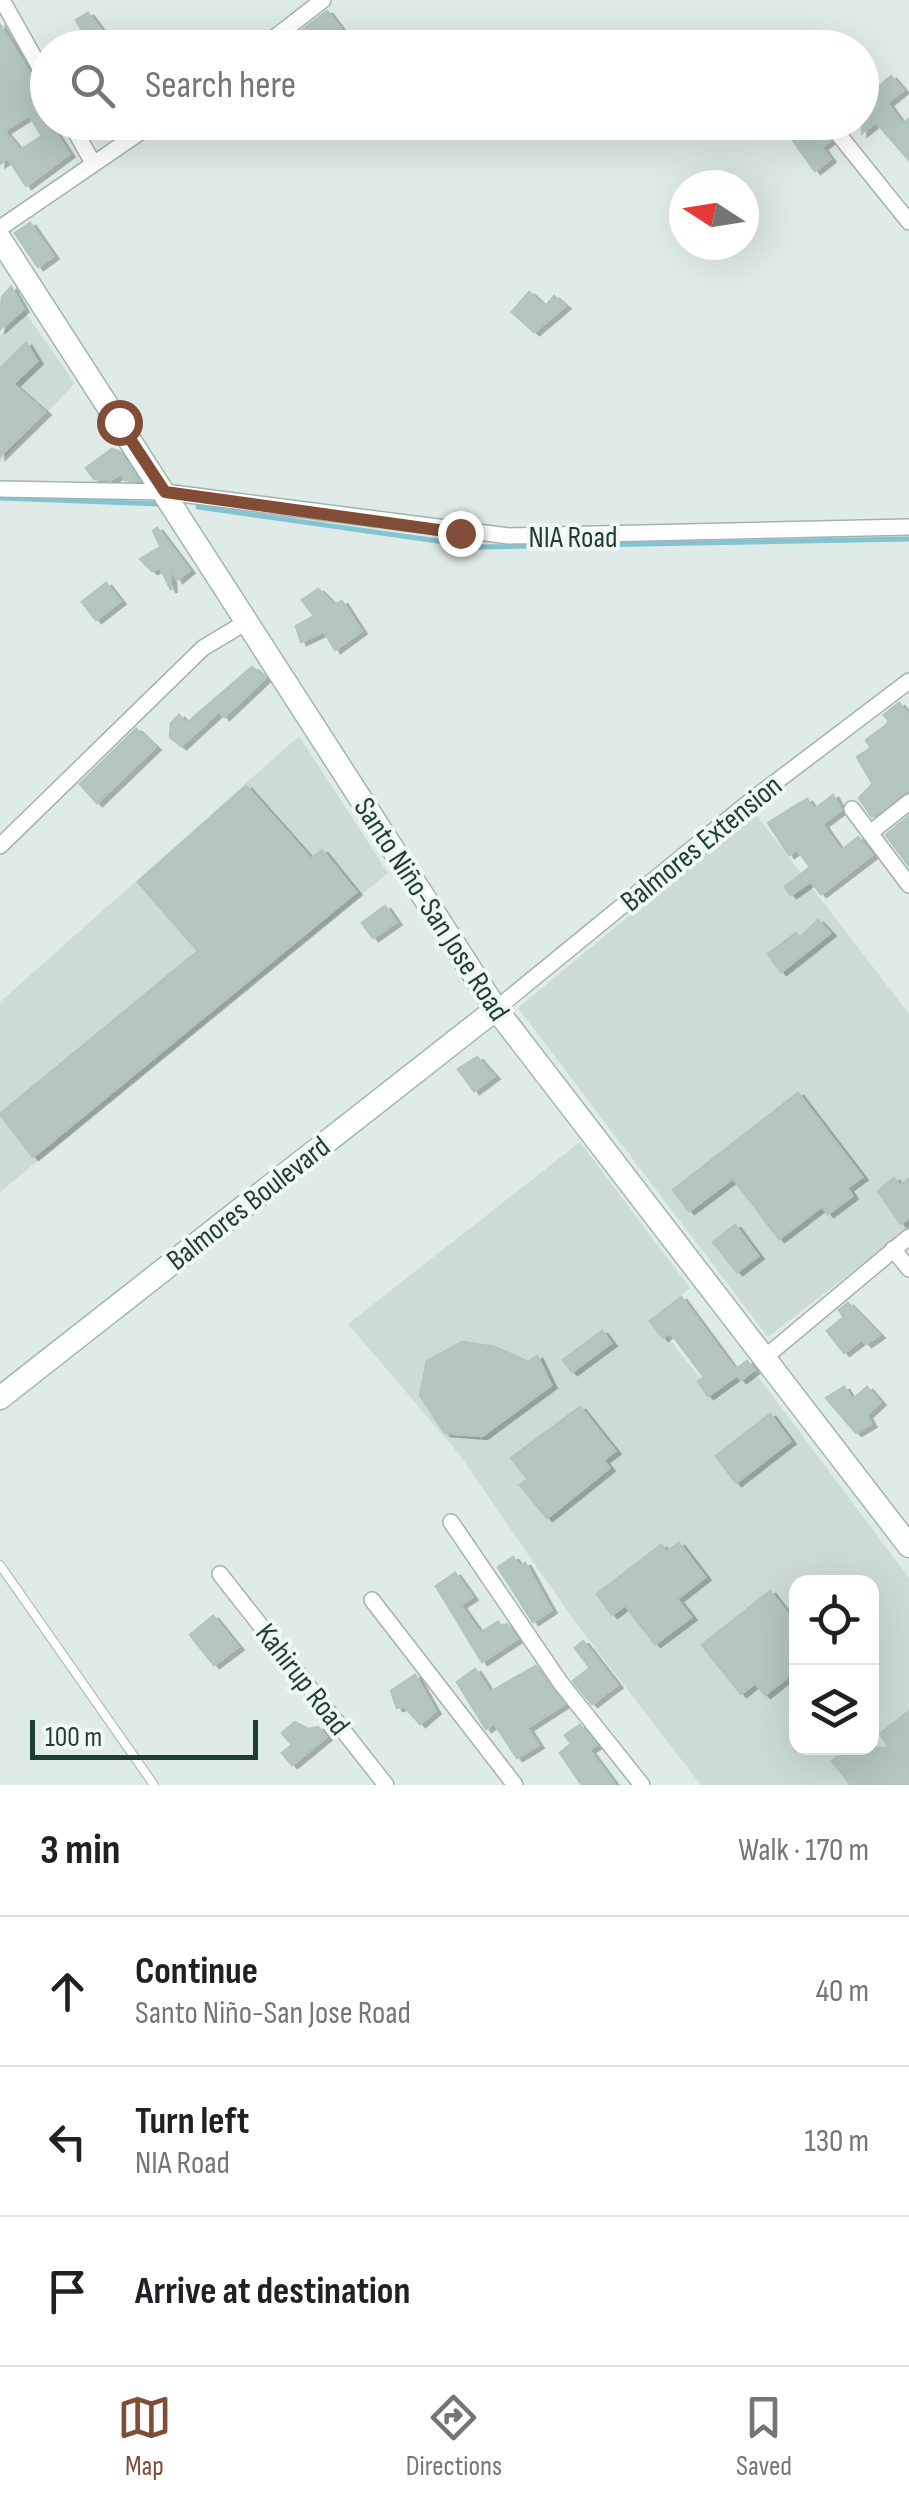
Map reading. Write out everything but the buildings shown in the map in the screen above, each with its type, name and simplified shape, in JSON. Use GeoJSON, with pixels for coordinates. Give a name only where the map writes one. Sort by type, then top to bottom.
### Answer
{"type":"FeatureCollection","features":[{"type":"Feature","properties":{"kind":"main road","name":"Santo Niño-San Jose Road"},"geometry":{"type":"LineString","coordinates":[[0,239],[496,1009],[909,1546]]}},
{"type":"Feature","properties":{"kind":"main road","name":"Balmores Boulevard"},"geometry":{"type":"LineString","coordinates":[[0,1398],[496,1009]]}},
{"type":"Feature","properties":{"kind":"street"},"geometry":{"type":"LineString","coordinates":[[2,0],[30,50]]}},
{"type":"Feature","properties":{"kind":"street"},"geometry":{"type":"LineString","coordinates":[[284,30],[323,0]]}},
{"type":"Feature","properties":{"kind":"street"},"geometry":{"type":"LineString","coordinates":[[80,140],[93,163]]}},
{"type":"Feature","properties":{"kind":"street"},"geometry":{"type":"LineString","coordinates":[[0,228],[128,140]]}},
{"type":"Feature","properties":{"kind":"street"},"geometry":{"type":"LineString","coordinates":[[843,140],[909,222]]}},
{"type":"Feature","properties":{"kind":"street","name":"NIA Road"},"geometry":{"type":"LineString","coordinates":[[0,488],[165,492],[509,536],[909,527]]}},
{"type":"Feature","properties":{"kind":"street"},"geometry":{"type":"LineString","coordinates":[[0,846],[203,648],[248,621]]}},
{"type":"Feature","properties":{"kind":"street","name":"Balmores Extension"},"geometry":{"type":"LineString","coordinates":[[496,1009],[748,803],[906,690]]}},
{"type":"Feature","properties":{"kind":"street"},"geometry":{"type":"LineString","coordinates":[[870,833],[909,802]]}},
{"type":"Feature","properties":{"kind":"street"},"geometry":{"type":"LineString","coordinates":[[852,808],[909,885]]}},
{"type":"Feature","properties":{"kind":"street"},"geometry":{"type":"LineString","coordinates":[[764,1358],[909,1237]]}},
{"type":"Feature","properties":{"kind":"street"},"geometry":{"type":"LineString","coordinates":[[894,1249],[909,1269]]}},
{"type":"Feature","properties":{"kind":"street"},"geometry":{"type":"LineString","coordinates":[[451,1522],[560,1682],[642,1785]]}},
{"type":"Feature","properties":{"kind":"street","name":"Kahirup Road"},"geometry":{"type":"LineString","coordinates":[[220,1574],[386,1785]]}},
{"type":"Feature","properties":{"kind":"street"},"geometry":{"type":"LineString","coordinates":[[372,1600],[516,1785]]}},
{"type":"Feature","properties":{"kind":"lane"},"geometry":{"type":"LineString","coordinates":[[0,1564],[154,1785]]}},
{"type":"Feature","properties":{"kind":"shaded area"},"geometry":{"type":"Polygon","coordinates":[[[24,311],[75,383],[0,462],[0,336],[24,311]]]}},
{"type":"Feature","properties":{"kind":"shaded area"},"geometry":{"type":"Polygon","coordinates":[[[299,736],[388,873],[0,1192],[0,1002],[299,736]]]}},
{"type":"Feature","properties":{"kind":"shaded area"},"geometry":{"type":"Polygon","coordinates":[[[754,812],[909,1014],[909,1228],[768,1337],[518,1008],[754,812]]]}},
{"type":"Feature","properties":{"kind":"shaded area"},"geometry":{"type":"Polygon","coordinates":[[[580,1142],[690,1288],[652,1318],[712,1393],[748,1363],[909,1578],[909,1785],[701,1785],[570,1615],[459,1454],[348,1324],[580,1142]]]}},
{"type":"Feature","properties":{"kind":"waterway"},"geometry":{"type":"LineString","coordinates":[[0,498],[160,504]]}},
{"type":"Feature","properties":{"kind":"waterway"},"geometry":{"type":"LineString","coordinates":[[198,507],[480,547],[909,539]]}},
{"type":"Feature","properties":{"kind":"route"},"geometry":{"type":"LineString","coordinates":[[119,422],[165,492],[460,533]]}}]}
